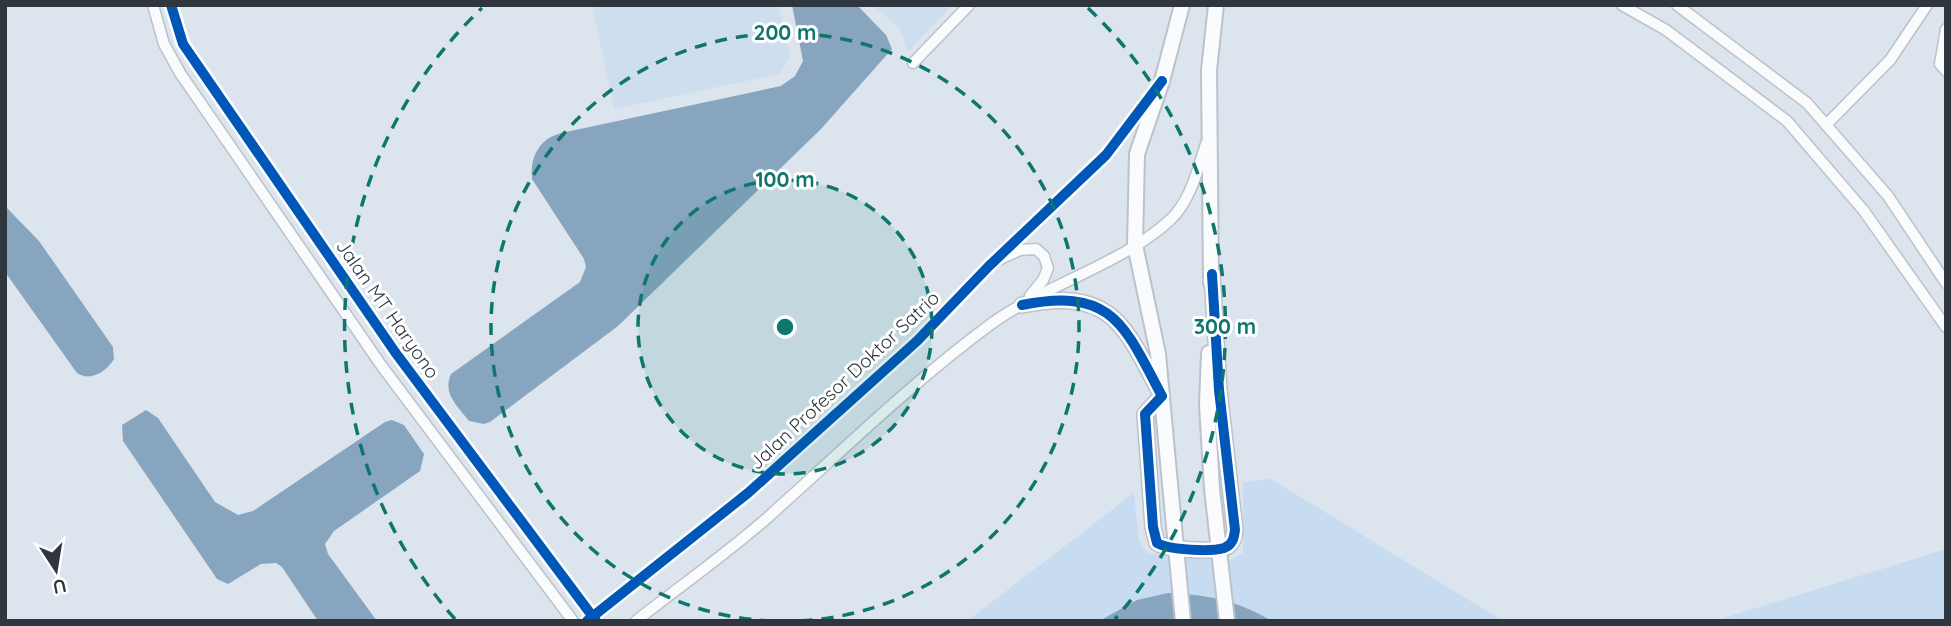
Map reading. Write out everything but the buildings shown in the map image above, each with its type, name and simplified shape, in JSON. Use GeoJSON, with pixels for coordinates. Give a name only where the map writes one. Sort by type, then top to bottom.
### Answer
{"type":"FeatureCollection","features":[{"type":"Feature","properties":{"kind":"street","name":"Jalan MT Haryono"},"geometry":{"type":"LineString","coordinates":[[153,5],[164,44],[180,72],[381,365],[573,621]]}},
{"type":"Feature","properties":{"kind":"street","name":"Jalan MT Haryono"},"geometry":{"type":"LineString","coordinates":[[171,5],[183,44],[380,330],[592,619]]}},
{"type":"Feature","properties":{"kind":"street"},"geometry":{"type":"LineString","coordinates":[[913,63],[969,5]]}},
{"type":"Feature","properties":{"kind":"street"},"geometry":{"type":"LineString","coordinates":[[1182,5],[1162,82],[1137,155],[1135,246],[1158,354],[1183,621]]}},
{"type":"Feature","properties":{"kind":"street"},"geometry":{"type":"LineString","coordinates":[[1216,5],[1209,70],[1212,274],[1207,405],[1212,489],[1227,621]]}},
{"type":"Feature","properties":{"kind":"street"},"geometry":{"type":"LineString","coordinates":[[1622,5],[1666,30],[1787,121],[1864,211],[1946,327]]}},
{"type":"Feature","properties":{"kind":"street"},"geometry":{"type":"LineString","coordinates":[[1677,5],[1807,103],[1888,196],[1946,283]]}},
{"type":"Feature","properties":{"kind":"street"},"geometry":{"type":"LineString","coordinates":[[1826,125],[1890,60],[1927,5]]}},
{"type":"Feature","properties":{"kind":"street"},"geometry":{"type":"LineString","coordinates":[[1943,68],[1945,33]]}},
{"type":"Feature","properties":{"kind":"street","name":"Jalan Profesor Doktor Satrio"},"geometry":{"type":"LineString","coordinates":[[592,619],[748,493],[917,341],[989,265],[1106,155],[1162,82]]}},
{"type":"Feature","properties":{"kind":"street"},"geometry":{"type":"LineString","coordinates":[[636,621],[762,522],[929,374],[992,323],[1022,304],[1135,246],[1171,219],[1195,181],[1211,131]]}},
{"type":"Feature","properties":{"kind":"street"},"geometry":{"type":"LineString","coordinates":[[989,265],[1020,250],[1036,249],[1044,257],[1048,268],[1043,280],[1022,304]]}},
{"type":"Feature","properties":{"kind":"street"},"geometry":{"type":"LineString","coordinates":[[1162,396],[1145,414],[1153,527],[1157,543],[1167,549],[1225,548],[1233,542],[1235,530],[1219,390],[1212,274]]}},
{"type":"Feature","properties":{"kind":"street"},"geometry":{"type":"LineString","coordinates":[[1022,304],[1052,299],[1096,305],[1114,317],[1128,332],[1162,396]]}},
{"type":"Feature","properties":{"kind":"shaded area"},"geometry":{"type":"Polygon","coordinates":[[[592,5],[779,5],[790,57],[780,74],[614,109],[592,5]]]}},
{"type":"Feature","properties":{"kind":"shaded area"},"geometry":{"type":"Polygon","coordinates":[[[792,5],[857,5],[886,35],[892,49],[821,129],[618,326],[490,422],[484,424],[469,421],[450,394],[448,388],[451,374],[580,282],[586,267],[584,259],[532,179],[534,156],[542,144],[561,133],[781,86],[795,76],[803,61],[792,5]]]}},
{"type":"Feature","properties":{"kind":"shaded area"},"geometry":{"type":"Polygon","coordinates":[[[872,5],[952,5],[908,52],[899,27],[872,5]]]}},
{"type":"Feature","properties":{"kind":"shaded area"},"geometry":{"type":"Polygon","coordinates":[[[5,206],[39,241],[113,347],[114,359],[102,372],[92,376],[77,373],[5,272],[5,206]]]}},
{"type":"Feature","properties":{"kind":"shaded area"},"geometry":{"type":"Polygon","coordinates":[[[146,410],[158,418],[215,502],[238,515],[253,511],[385,422],[392,420],[404,425],[424,454],[420,471],[334,531],[325,544],[328,554],[377,621],[318,621],[282,567],[276,563],[261,564],[228,584],[217,579],[123,441],[122,425],[146,410]]]}},
{"type":"Feature","properties":{"kind":"shaded area"},"geometry":{"type":"Polygon","coordinates":[[[1271,479],[1503,621],[967,621],[1134,493],[1139,541],[1148,553],[1230,560],[1243,553],[1243,482],[1271,479]]]}},
{"type":"Feature","properties":{"kind":"shaded area"},"geometry":{"type":"Polygon","coordinates":[[[1946,549],[1946,621],[1714,621],[1946,549]]]}},
{"type":"Feature","properties":{"kind":"shaded area"},"geometry":{"type":"Polygon","coordinates":[[[1168,593],[1222,600],[1272,621],[1099,621],[1137,600],[1168,593]]]}},
{"type":"Feature","properties":{"kind":"cycle path"},"geometry":{"type":"LineString","coordinates":[[171,5],[183,44],[395,352],[596,621]]}},
{"type":"Feature","properties":{"kind":"cycle path"},"geometry":{"type":"LineString","coordinates":[[587,621],[748,493],[917,341],[989,266],[1106,155],[1162,81]]}},
{"type":"Feature","properties":{"kind":"cycle path"},"geometry":{"type":"LineString","coordinates":[[1022,305],[1053,301],[1077,302],[1096,307],[1112,317],[1125,331],[1162,396],[1145,414],[1153,527],[1157,543],[1180,549],[1218,549],[1229,545],[1235,530],[1219,390],[1212,274]]}}]}
